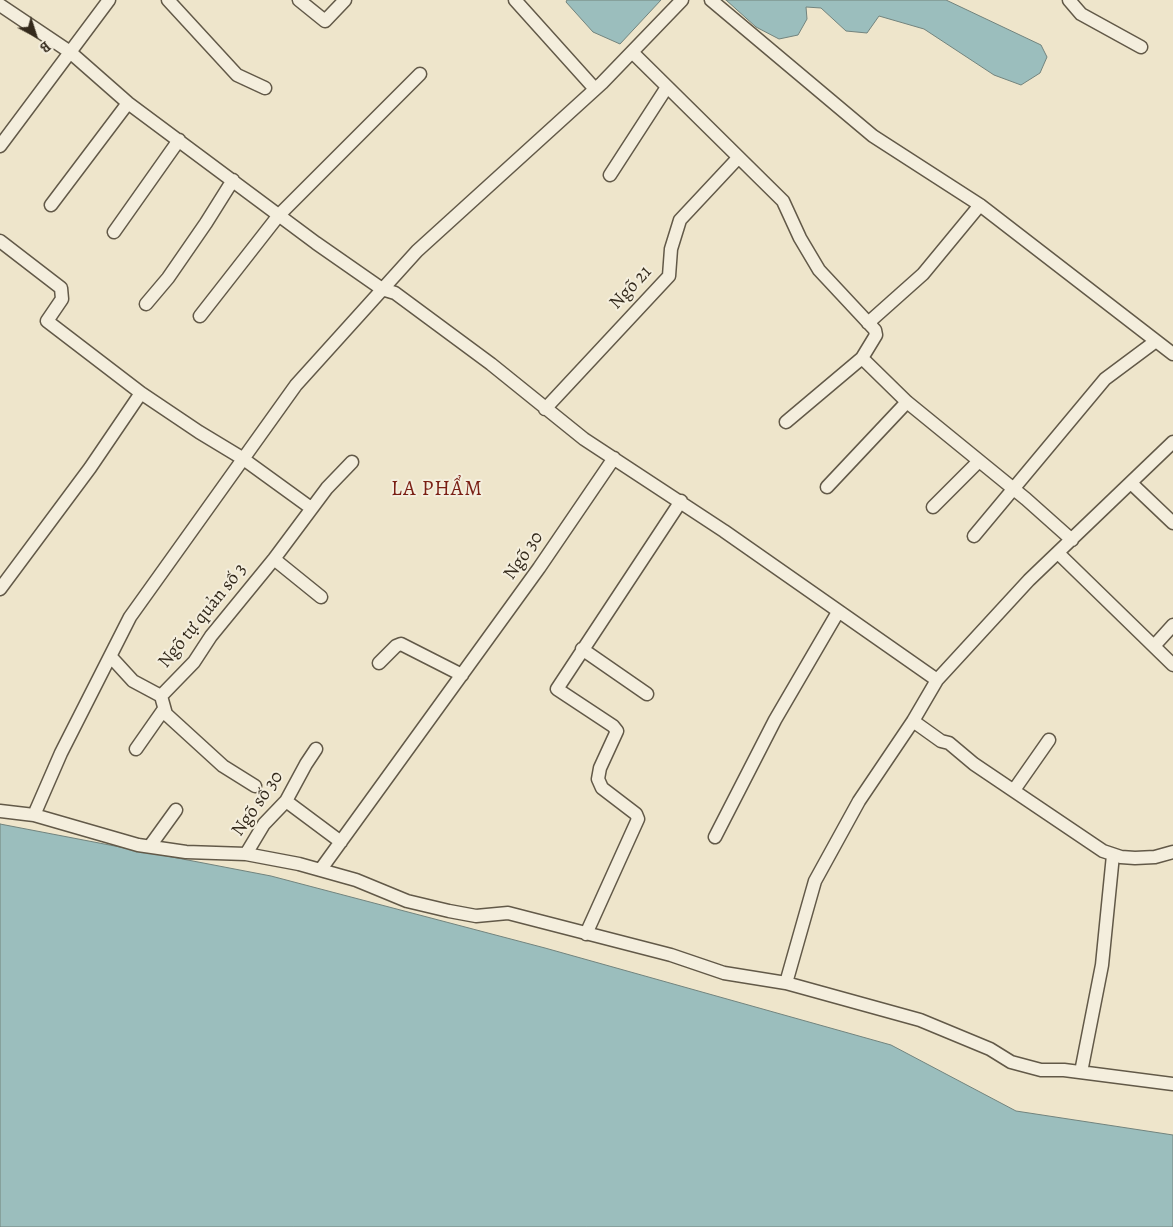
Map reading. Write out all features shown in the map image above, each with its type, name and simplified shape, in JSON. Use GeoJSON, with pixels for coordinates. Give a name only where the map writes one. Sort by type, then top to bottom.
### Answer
{"type":"FeatureCollection","features":[{"type":"Feature","properties":{"kind":"street"},"geometry":{"type":"LineString","coordinates":[[0,146],[109,0]]}},
{"type":"Feature","properties":{"kind":"street"},"geometry":{"type":"LineString","coordinates":[[168,0],[237,74],[266,88]]}},
{"type":"Feature","properties":{"kind":"street"},"geometry":{"type":"LineString","coordinates":[[299,0],[325,21],[345,0]]}},
{"type":"Feature","properties":{"kind":"street"},"geometry":{"type":"LineString","coordinates":[[515,0],[595,89]]}},
{"type":"Feature","properties":{"kind":"street"},"geometry":{"type":"LineString","coordinates":[[34,815],[61,753],[130,616],[296,384],[416,251],[595,89],[682,0]]}},
{"type":"Feature","properties":{"kind":"street"},"geometry":{"type":"LineString","coordinates":[[711,0],[873,136],[980,206],[1173,354]]}},
{"type":"Feature","properties":{"kind":"street"},"geometry":{"type":"LineString","coordinates":[[1070,0],[1081,14],[1142,47]]}},
{"type":"Feature","properties":{"kind":"street"},"geometry":{"type":"LineString","coordinates":[[0,5],[70,52],[128,103],[279,215],[382,289],[395,293],[491,364],[584,439],[681,501],[937,680]]}},
{"type":"Feature","properties":{"kind":"street"},"geometry":{"type":"LineString","coordinates":[[632,52],[783,201],[800,238],[819,270],[875,330],[876,335],[862,358],[786,422]]}},
{"type":"Feature","properties":{"kind":"street"},"geometry":{"type":"LineString","coordinates":[[200,316],[279,215],[420,74]]}},
{"type":"Feature","properties":{"kind":"street"},"geometry":{"type":"LineString","coordinates":[[610,175],[667,87]]}},
{"type":"Feature","properties":{"kind":"street"},"geometry":{"type":"LineString","coordinates":[[51,205],[128,103]]}},
{"type":"Feature","properties":{"kind":"street"},"geometry":{"type":"LineString","coordinates":[[114,232],[179,140]]}},
{"type":"Feature","properties":{"kind":"street","name":"Ngõ 21"},"geometry":{"type":"LineString","coordinates":[[545,409],[669,276],[672,249],[680,220],[738,158]]}},
{"type":"Feature","properties":{"kind":"street"},"geometry":{"type":"LineString","coordinates":[[146,304],[168,278],[233,180]]}},
{"type":"Feature","properties":{"kind":"street"},"geometry":{"type":"LineString","coordinates":[[868,323],[923,274],[980,206]]}},
{"type":"Feature","properties":{"kind":"street"},"geometry":{"type":"LineString","coordinates":[[0,241],[61,288],[62,299],[47,321],[140,393],[198,432],[242,458],[312,508]]}},
{"type":"Feature","properties":{"kind":"street"},"geometry":{"type":"LineString","coordinates":[[974,536],[1105,379],[1156,341]]}},
{"type":"Feature","properties":{"kind":"street"},"geometry":{"type":"LineString","coordinates":[[862,358],[907,402],[978,462],[1014,489],[1072,540]]}},
{"type":"Feature","properties":{"kind":"street"},"geometry":{"type":"LineString","coordinates":[[0,589],[90,468],[140,393]]}},
{"type":"Feature","properties":{"kind":"street"},"geometry":{"type":"LineString","coordinates":[[827,487],[907,402]]}},
{"type":"Feature","properties":{"kind":"street"},"geometry":{"type":"LineString","coordinates":[[786,983],[815,881],[859,801],[913,721],[937,680],[1030,580],[1132,484],[1173,442]]}},
{"type":"Feature","properties":{"kind":"street","name":"Ngõ 30"},"geometry":{"type":"LineString","coordinates":[[321,869],[462,675],[614,458]]}},
{"type":"Feature","properties":{"kind":"street","name":"Ngõ tự quản số 3"},"geometry":{"type":"LineString","coordinates":[[161,696],[194,662],[211,636],[274,559],[312,508],[352,462]]}},
{"type":"Feature","properties":{"kind":"street"},"geometry":{"type":"LineString","coordinates":[[934,506],[978,462]]}},
{"type":"Feature","properties":{"kind":"street"},"geometry":{"type":"LineString","coordinates":[[1132,484],[1173,522]]}},
{"type":"Feature","properties":{"kind":"street"},"geometry":{"type":"LineString","coordinates":[[586,934],[638,819],[636,814],[602,788],[598,779],[600,768],[617,731],[613,726],[557,689],[681,501]]}},
{"type":"Feature","properties":{"kind":"street"},"geometry":{"type":"LineString","coordinates":[[1058,553],[1173,665]]}},
{"type":"Feature","properties":{"kind":"street","name":"Ngõ tự quản số 3"},"geometry":{"type":"LineString","coordinates":[[274,559],[321,597]]}},
{"type":"Feature","properties":{"kind":"street"},"geometry":{"type":"LineString","coordinates":[[715,837],[775,720],[838,612]]}},
{"type":"Feature","properties":{"kind":"street"},"geometry":{"type":"LineString","coordinates":[[1154,646],[1173,625]]}},
{"type":"Feature","properties":{"kind":"street"},"geometry":{"type":"LineString","coordinates":[[379,663],[396,646],[402,644],[462,675]]}},
{"type":"Feature","properties":{"kind":"street"},"geometry":{"type":"LineString","coordinates":[[582,649],[648,694]]}},
{"type":"Feature","properties":{"kind":"street"},"geometry":{"type":"LineString","coordinates":[[111,657],[134,681],[161,696],[166,714],[223,766],[256,786]]}},
{"type":"Feature","properties":{"kind":"street"},"geometry":{"type":"LineString","coordinates":[[136,749],[164,709]]}},
{"type":"Feature","properties":{"kind":"street"},"geometry":{"type":"LineString","coordinates":[[913,721],[941,741],[950,743],[974,764],[1088,842],[1114,855],[1155,857],[1173,852]]}},
{"type":"Feature","properties":{"kind":"street"},"geometry":{"type":"LineString","coordinates":[[1014,790],[1050,740]]}},
{"type":"Feature","properties":{"kind":"street","name":"Ngõ số 30"},"geometry":{"type":"LineString","coordinates":[[246,854],[264,824],[286,801],[316,749]]}},
{"type":"Feature","properties":{"kind":"street"},"geometry":{"type":"LineString","coordinates":[[286,801],[340,842]]}},
{"type":"Feature","properties":{"kind":"street"},"geometry":{"type":"LineString","coordinates":[[150,846],[176,810]]}},
{"type":"Feature","properties":{"kind":"street"},"geometry":{"type":"LineString","coordinates":[[0,811],[34,815],[138,845],[186,852],[246,854],[321,869],[356,880],[407,901],[476,916],[508,913],[671,955],[724,973],[786,983],[920,1020],[990,1049],[1011,1062],[1041,1070],[1080,1072],[1173,1084]]}},
{"type":"Feature","properties":{"kind":"street"},"geometry":{"type":"LineString","coordinates":[[1080,1072],[1102,965],[1114,855]]}},
{"type":"Feature","properties":{"kind":"water"},"geometry":{"type":"Polygon","coordinates":[[[567,0],[661,0],[620,44],[593,32],[566,2],[567,0]]]}},
{"type":"Feature","properties":{"kind":"water"},"geometry":{"type":"Polygon","coordinates":[[[726,0],[946,0],[1041,45],[1047,57],[1040,73],[1021,85],[994,75],[924,29],[879,16],[867,33],[846,31],[821,8],[806,7],[807,19],[798,35],[779,39],[756,27],[726,0]]]}},
{"type":"Feature","properties":{"kind":"water"},"geometry":{"type":"Polygon","coordinates":[[[0,824],[271,876],[545,948],[891,1045],[1016,1111],[1173,1135],[1173,1227],[0,1227],[0,824]]]}},
{"type":"Feature","properties":{"kind":"district","name":"LA PHẨM"},"geometry":{"type":"Point","coordinates":[437,490]}}]}
